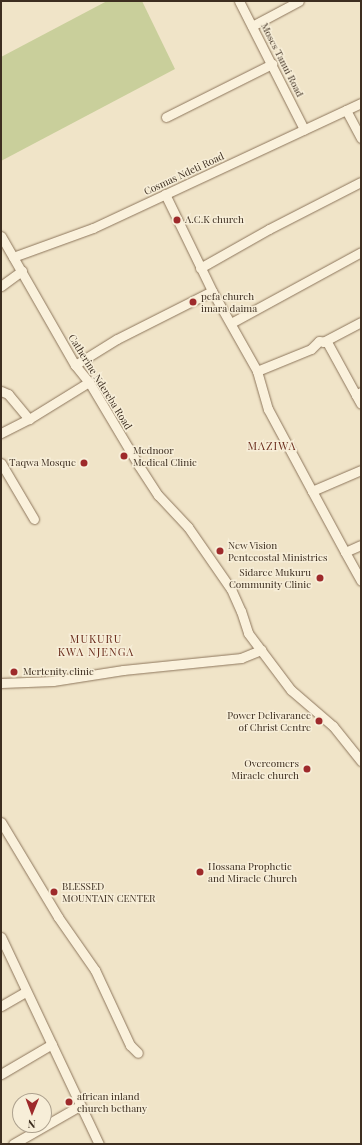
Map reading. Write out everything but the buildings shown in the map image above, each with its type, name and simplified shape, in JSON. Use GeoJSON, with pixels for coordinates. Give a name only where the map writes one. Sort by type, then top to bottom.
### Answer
{"type":"FeatureCollection","features":[{"type":"Feature","properties":{"kind":"street","name":"Moses Tanui Road"},"geometry":{"type":"LineString","coordinates":[[239,1],[304,129]]}},
{"type":"Feature","properties":{"kind":"street"},"geometry":{"type":"LineString","coordinates":[[252,26],[299,1]]}},
{"type":"Feature","properties":{"kind":"street"},"geometry":{"type":"LineString","coordinates":[[166,117],[272,64]]}},
{"type":"Feature","properties":{"kind":"street","name":"Cosmas Ndeti Road"},"geometry":{"type":"LineString","coordinates":[[13,257],[93,228],[361,103]]}},
{"type":"Feature","properties":{"kind":"street"},"geometry":{"type":"LineString","coordinates":[[346,110],[361,138]]}},
{"type":"Feature","properties":{"kind":"street"},"geometry":{"type":"LineString","coordinates":[[200,268],[269,229],[361,182]]}},
{"type":"Feature","properties":{"kind":"street"},"geometry":{"type":"LineString","coordinates":[[165,194],[200,268],[257,371],[268,409],[361,581]]}},
{"type":"Feature","properties":{"kind":"street","name":"Catherine Ndereba Road"},"geometry":{"type":"LineString","coordinates":[[1,236],[75,365],[89,382],[158,495],[188,527],[231,589],[242,611],[248,633],[291,690],[333,726],[361,761]]}},
{"type":"Feature","properties":{"kind":"street"},"geometry":{"type":"LineString","coordinates":[[231,323],[361,252]]}},
{"type":"Feature","properties":{"kind":"street"},"geometry":{"type":"LineString","coordinates":[[1,286],[22,271]]}},
{"type":"Feature","properties":{"kind":"street"},"geometry":{"type":"LineString","coordinates":[[75,365],[117,339],[212,291]]}},
{"type":"Feature","properties":{"kind":"street"},"geometry":{"type":"LineString","coordinates":[[257,371],[311,349],[319,341],[323,342],[361,322]]}},
{"type":"Feature","properties":{"kind":"street"},"geometry":{"type":"LineString","coordinates":[[323,342],[331,348],[359,394],[361,404]]}},
{"type":"Feature","properties":{"kind":"street"},"geometry":{"type":"LineString","coordinates":[[1,381],[5,392],[29,419]]}},
{"type":"Feature","properties":{"kind":"street"},"geometry":{"type":"LineString","coordinates":[[1,433],[29,419],[89,382]]}},
{"type":"Feature","properties":{"kind":"street"},"geometry":{"type":"LineString","coordinates":[[1,463],[34,519]]}},
{"type":"Feature","properties":{"kind":"street"},"geometry":{"type":"LineString","coordinates":[[312,490],[361,470]]}},
{"type":"Feature","properties":{"kind":"street"},"geometry":{"type":"LineString","coordinates":[[345,552],[361,545]]}},
{"type":"Feature","properties":{"kind":"street"},"geometry":{"type":"LineString","coordinates":[[1,683],[53,682],[123,670],[241,658],[261,650]]}},
{"type":"Feature","properties":{"kind":"street"},"geometry":{"type":"LineString","coordinates":[[1,822],[58,917],[95,970],[130,1045],[138,1053]]}},
{"type":"Feature","properties":{"kind":"street"},"geometry":{"type":"LineString","coordinates":[[1,938],[25,992],[52,1044],[99,1144]]}},
{"type":"Feature","properties":{"kind":"street"},"geometry":{"type":"LineString","coordinates":[[1,1006],[25,992]]}},
{"type":"Feature","properties":{"kind":"street"},"geometry":{"type":"LineString","coordinates":[[1,1074],[52,1044]]}},
{"type":"Feature","properties":{"kind":"street"},"geometry":{"type":"LineString","coordinates":[[13,1144],[81,1105]]}},
{"type":"Feature","properties":{"kind":"green space"},"geometry":{"type":"Polygon","coordinates":[[[107,1],[142,1],[175,69],[1,161],[1,57],[107,1]]]}},
{"type":"Feature","properties":{"kind":"place","name":"A.C.K church"},"geometry":{"type":"Point","coordinates":[177,220]}},
{"type":"Feature","properties":{"kind":"place","name":"pefa church imara daima"},"geometry":{"type":"Point","coordinates":[193,302]}},
{"type":"Feature","properties":{"kind":"place","name":"Mednoor Medical Clinic"},"geometry":{"type":"Point","coordinates":[124,456]}},
{"type":"Feature","properties":{"kind":"place","name":"Taqwa Mosque"},"geometry":{"type":"Point","coordinates":[84,463]}},
{"type":"Feature","properties":{"kind":"place","name":"New Vision Pentecostal Ministries"},"geometry":{"type":"Point","coordinates":[220,551]}},
{"type":"Feature","properties":{"kind":"place","name":"Sidarec Mukuru Community Clinic"},"geometry":{"type":"Point","coordinates":[320,578]}},
{"type":"Feature","properties":{"kind":"place","name":"Mertenity clinic"},"geometry":{"type":"Point","coordinates":[14,672]}},
{"type":"Feature","properties":{"kind":"place","name":"Power Delivarance of Christ Centre"},"geometry":{"type":"Point","coordinates":[319,721]}},
{"type":"Feature","properties":{"kind":"place","name":"Overcomers Miracle church"},"geometry":{"type":"Point","coordinates":[307,769]}},
{"type":"Feature","properties":{"kind":"place","name":"Hossana Prophetic and Miracle Church"},"geometry":{"type":"Point","coordinates":[200,872]}},
{"type":"Feature","properties":{"kind":"place","name":"BLESSED MOUNTAIN CENTER"},"geometry":{"type":"Point","coordinates":[54,892]}},
{"type":"Feature","properties":{"kind":"place","name":"african inland church bethany"},"geometry":{"type":"Point","coordinates":[69,1102]}},
{"type":"Feature","properties":{"kind":"district","name":"MAZIWA"},"geometry":{"type":"Point","coordinates":[272,446]}},
{"type":"Feature","properties":{"kind":"district","name":"MUKURU KWA NJENGA"},"geometry":{"type":"Point","coordinates":[96,646]}}]}
